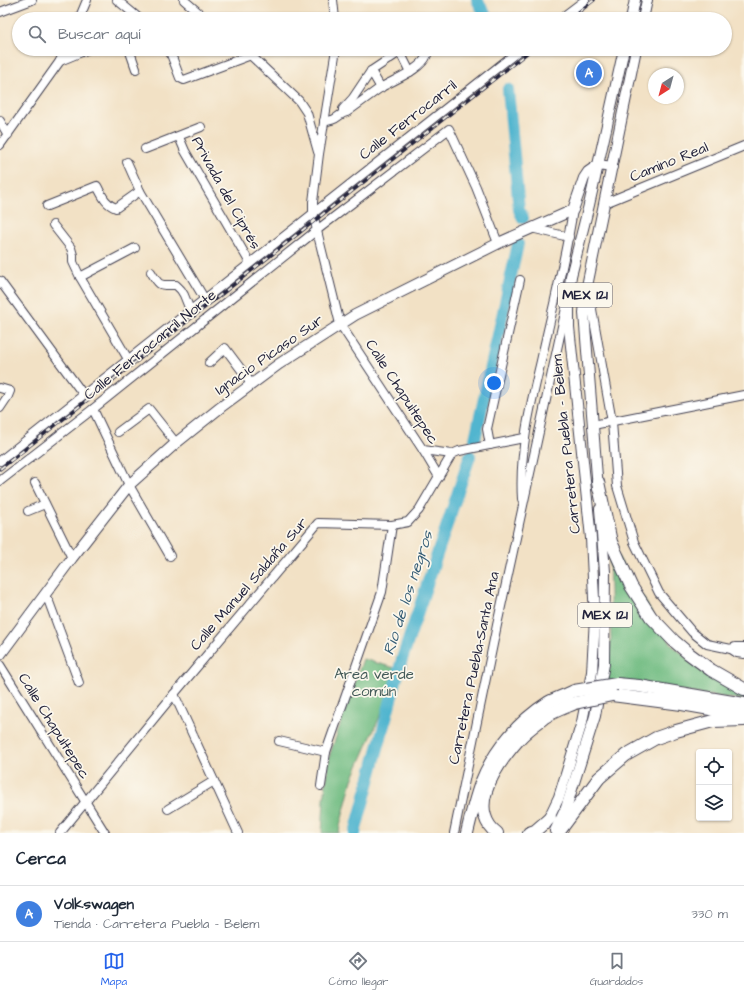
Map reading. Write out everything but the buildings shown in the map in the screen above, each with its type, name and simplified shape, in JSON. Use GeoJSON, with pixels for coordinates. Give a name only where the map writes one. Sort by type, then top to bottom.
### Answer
{"type":"FeatureCollection","features":[{"type":"Feature","properties":{"kind":"highway"},"geometry":{"type":"LineString","coordinates":[[598,482],[611,542],[631,586],[651,617],[688,653],[710,670],[744,689]]}},
{"type":"Feature","properties":{"kind":"highway"},"geometry":{"type":"LineString","coordinates":[[467,833],[481,783],[492,760],[505,742],[525,720],[550,702],[639,686],[744,704]]}},
{"type":"Feature","properties":{"kind":"highway"},"geometry":{"type":"LineString","coordinates":[[615,690],[744,715]]}},
{"type":"Feature","properties":{"kind":"highway"},"geometry":{"type":"LineString","coordinates":[[497,833],[493,831],[487,822],[483,810],[486,789],[496,770],[520,738],[547,716],[575,697]]}},
{"type":"Feature","properties":{"kind":"highway"},"geometry":{"type":"LineString","coordinates":[[558,833],[599,778],[626,755],[656,738],[676,731],[713,721],[744,720]]}},
{"type":"Feature","properties":{"kind":"highway"},"geometry":{"type":"LineString","coordinates":[[529,833],[535,831],[550,818]]}},
{"type":"Feature","properties":{"kind":"main road"},"geometry":{"type":"LineString","coordinates":[[632,12],[635,0]]}},
{"type":"Feature","properties":{"kind":"main road"},"geometry":{"type":"LineString","coordinates":[[644,12],[647,0]]}},
{"type":"Feature","properties":{"kind":"main road","name":"Carretera Puebla - Belem"},"geometry":{"type":"LineString","coordinates":[[542,833],[550,818],[569,767],[582,722],[592,672],[595,618],[590,538],[569,327],[569,294],[571,276],[622,56]]}},
{"type":"Feature","properties":{"kind":"main road","name":"Carretera Puebla - Belem"},"geometry":{"type":"LineString","coordinates":[[554,833],[566,808],[595,716],[604,664],[604,572],[584,313],[586,291],[635,56]]}},
{"type":"Feature","properties":{"kind":"main road"},"geometry":{"type":"LineString","coordinates":[[573,210],[584,178],[588,172],[598,165],[612,167]]}},
{"type":"Feature","properties":{"kind":"main road","name":"Ignacio Picaso Sur"},"geometry":{"type":"LineString","coordinates":[[0,655],[72,558],[129,485],[176,443],[221,407],[279,364],[355,315],[498,243],[573,210]]}},
{"type":"Feature","properties":{"kind":"street"},"geometry":{"type":"LineString","coordinates":[[0,12],[31,0]]}},
{"type":"Feature","properties":{"kind":"street"},"geometry":{"type":"LineString","coordinates":[[82,12],[87,0]]}},
{"type":"Feature","properties":{"kind":"street"},"geometry":{"type":"LineString","coordinates":[[117,0],[132,12]]}},
{"type":"Feature","properties":{"kind":"street"},"geometry":{"type":"LineString","coordinates":[[184,0],[198,12]]}},
{"type":"Feature","properties":{"kind":"street"},"geometry":{"type":"LineString","coordinates":[[333,0],[334,12]]}},
{"type":"Feature","properties":{"kind":"street"},"geometry":{"type":"LineString","coordinates":[[569,12],[585,0]]}},
{"type":"Feature","properties":{"kind":"street"},"geometry":{"type":"LineString","coordinates":[[3,140],[62,56]]}},
{"type":"Feature","properties":{"kind":"street"},"geometry":{"type":"LineString","coordinates":[[60,61],[72,56]]}},
{"type":"Feature","properties":{"kind":"street"},"geometry":{"type":"LineString","coordinates":[[131,56],[136,69]]}},
{"type":"Feature","properties":{"kind":"street"},"geometry":{"type":"LineString","coordinates":[[172,56],[180,78],[184,80],[248,56]]}},
{"type":"Feature","properties":{"kind":"street"},"geometry":{"type":"LineString","coordinates":[[252,56],[299,101],[307,113],[319,154]]}},
{"type":"Feature","properties":{"kind":"street","name":"Calle Chapultepec"},"geometry":{"type":"LineString","coordinates":[[335,56],[319,154],[313,213],[340,324],[423,450],[439,477]]}},
{"type":"Feature","properties":{"kind":"street"},"geometry":{"type":"LineString","coordinates":[[324,121],[332,121],[344,112],[347,112],[356,101],[371,71],[393,56]]}},
{"type":"Feature","properties":{"kind":"street"},"geometry":{"type":"LineString","coordinates":[[404,56],[410,72]]}},
{"type":"Feature","properties":{"kind":"street"},"geometry":{"type":"LineString","coordinates":[[356,101],[410,72],[425,61],[427,56]]}},
{"type":"Feature","properties":{"kind":"street","name":"Calle Ferrocarril"},"geometry":{"type":"LineString","coordinates":[[0,461],[204,298],[512,56]]}},
{"type":"Feature","properties":{"kind":"street"},"geometry":{"type":"LineString","coordinates":[[371,71],[381,88]]}},
{"type":"Feature","properties":{"kind":"street"},"geometry":{"type":"LineString","coordinates":[[0,121],[3,140]]}},
{"type":"Feature","properties":{"kind":"street"},"geometry":{"type":"LineString","coordinates":[[145,149],[179,137],[201,127]]}},
{"type":"Feature","properties":{"kind":"street"},"geometry":{"type":"LineString","coordinates":[[317,230],[448,129],[476,187],[498,243]]}},
{"type":"Feature","properties":{"kind":"street","name":"Privada del Ciprés"},"geometry":{"type":"LineString","coordinates":[[179,137],[185,151],[250,263]]}},
{"type":"Feature","properties":{"kind":"street","name":"Camino Real"},"geometry":{"type":"LineString","coordinates":[[605,203],[744,146]]}},
{"type":"Feature","properties":{"kind":"street"},"geometry":{"type":"LineString","coordinates":[[127,162],[140,191],[204,298]]}},
{"type":"Feature","properties":{"kind":"street"},"geometry":{"type":"LineString","coordinates":[[47,206],[97,186],[109,205],[116,208],[140,191]]}},
{"type":"Feature","properties":{"kind":"street"},"geometry":{"type":"LineString","coordinates":[[523,509],[521,480],[524,438],[569,237],[573,210]]}},
{"type":"Feature","properties":{"kind":"street"},"geometry":{"type":"LineString","coordinates":[[53,225],[71,248],[74,256],[73,262],[80,277],[128,359]]}},
{"type":"Feature","properties":{"kind":"street"},"geometry":{"type":"LineString","coordinates":[[531,228],[569,237]]}},
{"type":"Feature","properties":{"kind":"street","name":"Calle Ferrocarril Norte"},"geometry":{"type":"LineString","coordinates":[[0,482],[317,230]]}},
{"type":"Feature","properties":{"kind":"street"},"geometry":{"type":"LineString","coordinates":[[80,277],[135,248]]}},
{"type":"Feature","properties":{"kind":"street"},"geometry":{"type":"LineString","coordinates":[[151,272],[161,285],[176,285],[181,290],[190,310]]}},
{"type":"Feature","properties":{"kind":"street"},"geometry":{"type":"LineString","coordinates":[[490,445],[487,429],[520,280]]}},
{"type":"Feature","properties":{"kind":"street"},"geometry":{"type":"LineString","coordinates":[[0,281],[83,394]]}},
{"type":"Feature","properties":{"kind":"street"},"geometry":{"type":"LineString","coordinates":[[586,291],[590,298],[612,422],[617,486],[634,542],[659,593],[692,632],[707,644],[731,649],[737,653],[744,654]]}},
{"type":"Feature","properties":{"kind":"street","name":"Carretera Puebla-Santa Ana"},"geometry":{"type":"LineString","coordinates":[[454,833],[497,625],[569,294]]}},
{"type":"Feature","properties":{"kind":"street"},"geometry":{"type":"LineString","coordinates":[[209,363],[225,348],[251,385]]}},
{"type":"Feature","properties":{"kind":"street"},"geometry":{"type":"LineString","coordinates":[[0,388],[10,391],[0,408]]}},
{"type":"Feature","properties":{"kind":"street"},"geometry":{"type":"LineString","coordinates":[[593,425],[744,395]]}},
{"type":"Feature","properties":{"kind":"street"},"geometry":{"type":"LineString","coordinates":[[93,409],[129,485],[170,556]]}},
{"type":"Feature","properties":{"kind":"street"},"geometry":{"type":"LineString","coordinates":[[118,432],[149,409],[176,443]]}},
{"type":"Feature","properties":{"kind":"street"},"geometry":{"type":"LineString","coordinates":[[423,450],[452,454],[459,451],[524,438]]}},
{"type":"Feature","properties":{"kind":"street","name":"Calle Manuel Saldaña Sur"},"geometry":{"type":"LineString","coordinates":[[60,833],[174,694],[318,523],[392,525],[408,522],[419,510],[452,454]]}},
{"type":"Feature","properties":{"kind":"street"},"geometry":{"type":"LineString","coordinates":[[35,483],[72,558]]}},
{"type":"Feature","properties":{"kind":"street"},"geometry":{"type":"LineString","coordinates":[[28,511],[45,504]]}},
{"type":"Feature","properties":{"kind":"street"},"geometry":{"type":"LineString","coordinates":[[321,786],[326,752],[382,592],[392,525]]}},
{"type":"Feature","properties":{"kind":"street"},"geometry":{"type":"LineString","coordinates":[[44,595],[49,602],[79,683]]}},
{"type":"Feature","properties":{"kind":"street"},"geometry":{"type":"LineString","coordinates":[[731,649],[735,647],[744,647]]}},
{"type":"Feature","properties":{"kind":"street","name":"Calle Chapultepec"},"geometry":{"type":"LineString","coordinates":[[0,665],[105,833]]}},
{"type":"Feature","properties":{"kind":"street"},"geometry":{"type":"LineString","coordinates":[[174,694],[238,833]]}},
{"type":"Feature","properties":{"kind":"street"},"geometry":{"type":"LineString","coordinates":[[279,741],[326,752]]}},
{"type":"Feature","properties":{"kind":"street"},"geometry":{"type":"LineString","coordinates":[[168,809],[214,781]]}},
{"type":"Feature","properties":{"kind":"green space"},"geometry":{"type":"Polygon","coordinates":[[[609,542],[672,645],[699,669],[744,696],[744,700],[605,681],[611,640],[609,542]]]}},
{"type":"Feature","properties":{"kind":"green space","name":"Area verde común"},"geometry":{"type":"Polygon","coordinates":[[[363,659],[398,669],[392,689],[352,780],[339,833],[322,833],[324,799],[330,754],[363,659]]]}},
{"type":"Feature","properties":{"kind":"waterway","name":"Rio de los negros"},"geometry":{"type":"LineString","coordinates":[[477,0],[484,12]]}},
{"type":"Feature","properties":{"kind":"waterway","name":"Rio de los negros"},"geometry":{"type":"LineString","coordinates":[[508,89],[519,210],[523,218]]}},
{"type":"Feature","properties":{"kind":"waterway","name":"Rio de los negros"},"geometry":{"type":"LineString","coordinates":[[475,439],[518,244]]}},
{"type":"Feature","properties":{"kind":"waterway","name":"Rio de los negros"},"geometry":{"type":"LineString","coordinates":[[355,833],[402,659],[470,456]]}},
{"type":"Feature","properties":{"kind":"railway"},"geometry":{"type":"LineString","coordinates":[[579,12],[594,0]]}},
{"type":"Feature","properties":{"kind":"railway"},"geometry":{"type":"LineString","coordinates":[[0,469],[523,56]]}},
{"type":"Feature","properties":{"kind":"place","name":"Volkswagen"},"geometry":{"type":"Point","coordinates":[589,73]}}]}
